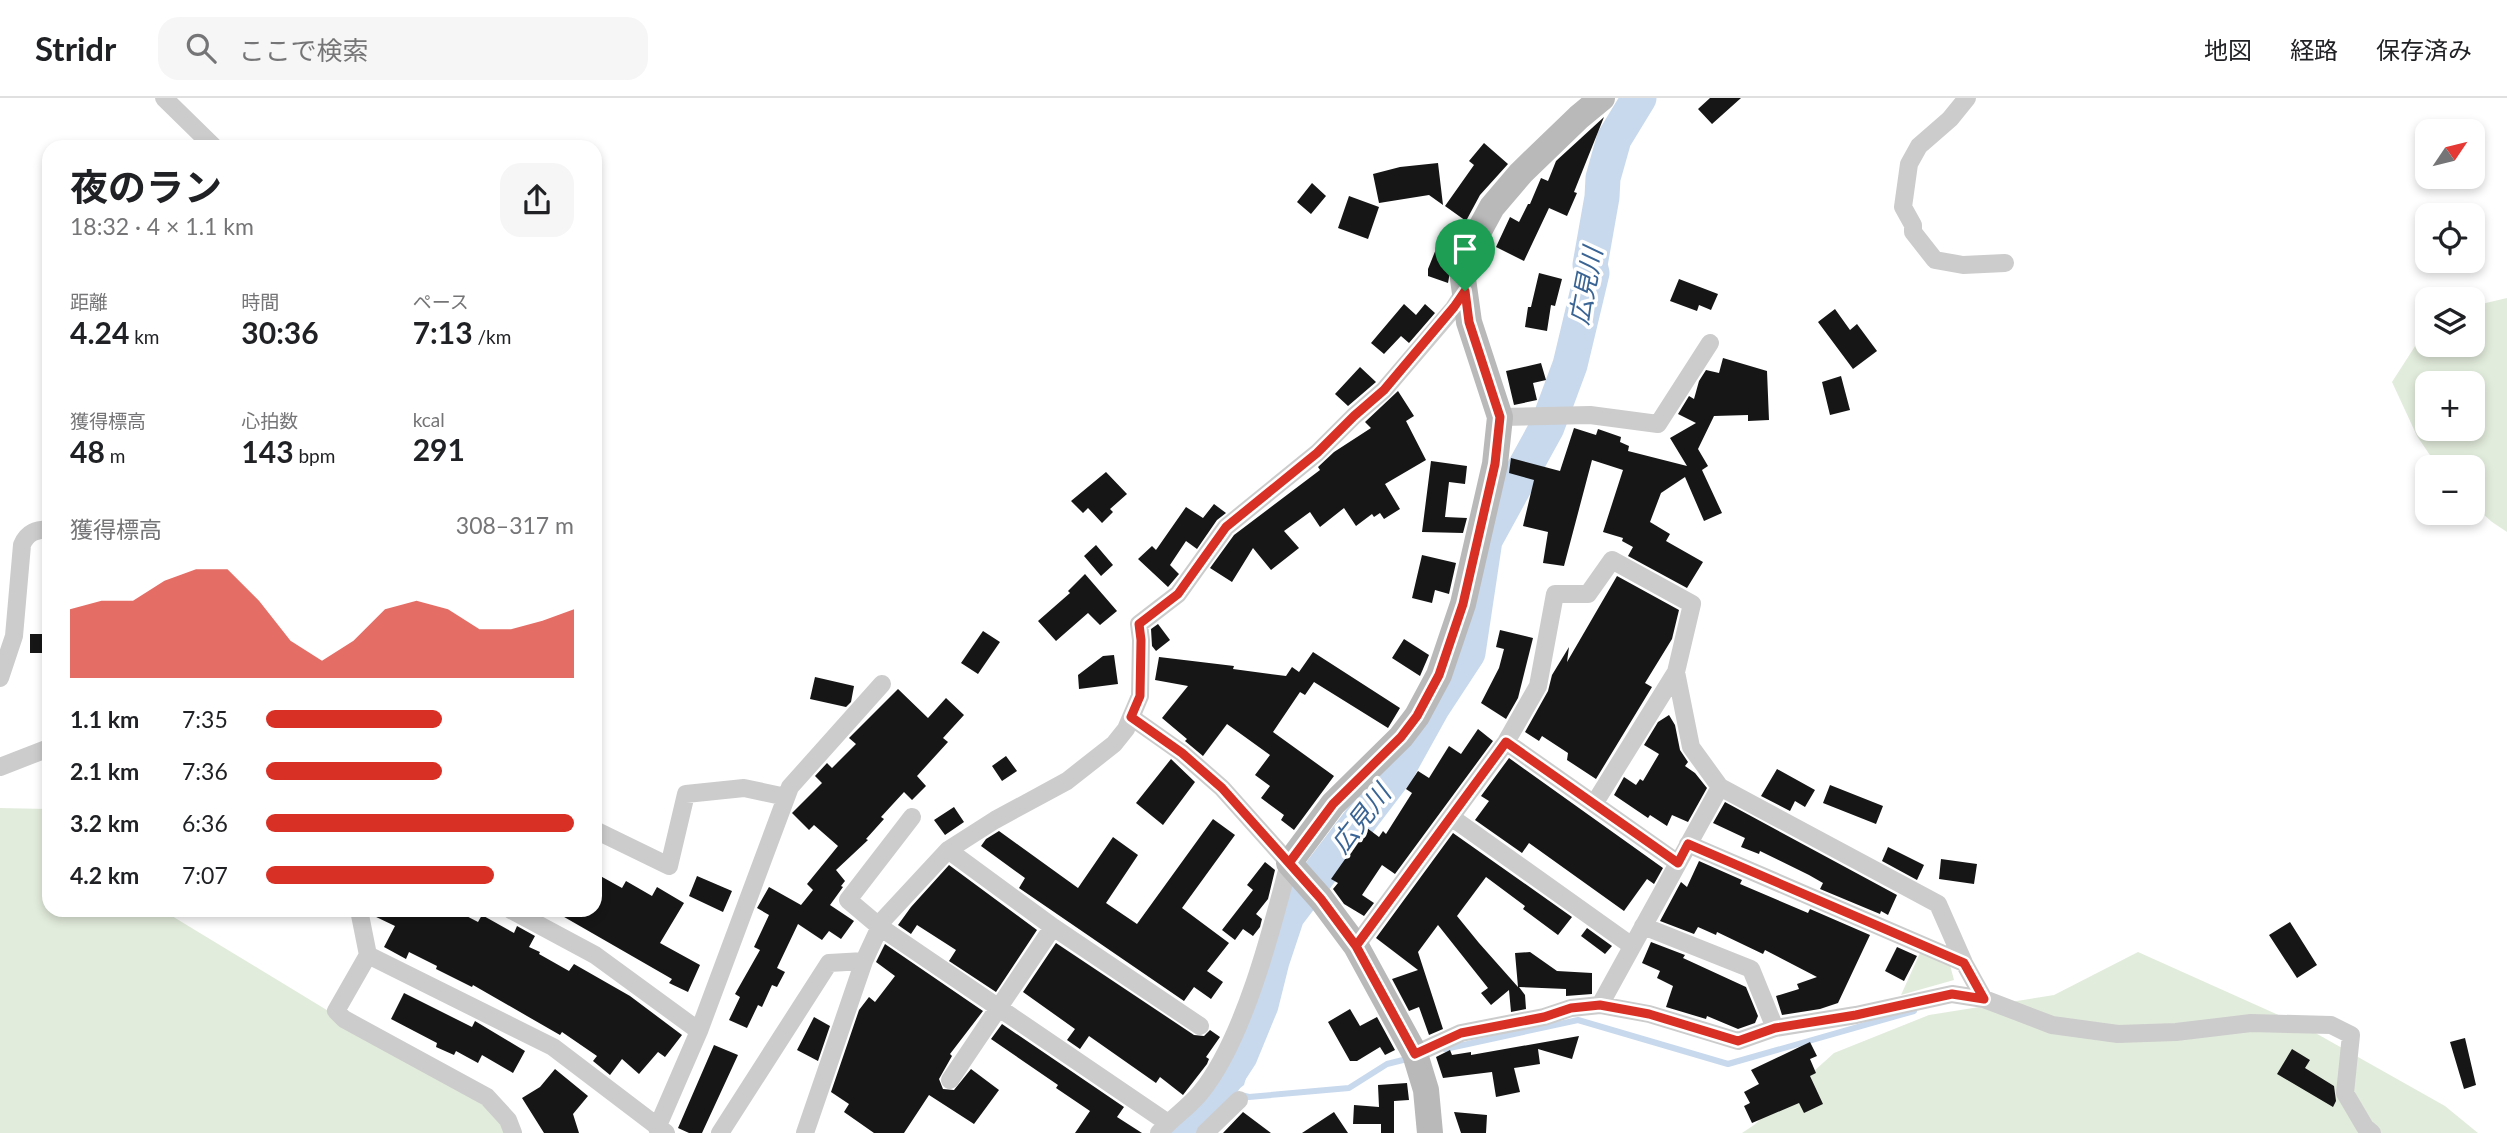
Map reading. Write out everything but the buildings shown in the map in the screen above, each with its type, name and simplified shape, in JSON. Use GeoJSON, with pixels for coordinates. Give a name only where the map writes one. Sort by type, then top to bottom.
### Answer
{"type":"FeatureCollection","features":[{"type":"Feature","properties":{"kind":"main road"},"geometry":{"type":"LineString","coordinates":[[1430,1133],[1426,1090],[1415,1054],[1356,946],[1321,899],[1294,869],[1333,804],[1401,737],[1417,716],[1439,675],[1463,604],[1495,464],[1500,417],[1469,322],[1463,279],[1473,242],[1492,207],[1521,173],[1578,117],[1602,98]]}},
{"type":"Feature","properties":{"kind":"street"},"geometry":{"type":"LineString","coordinates":[[164,98],[207,140]]}},
{"type":"Feature","properties":{"kind":"street"},"geometry":{"type":"LineString","coordinates":[[1967,98],[1950,120],[1919,146],[1909,164],[1903,207],[1913,225],[1913,232],[1935,260],[1963,265],[2006,263]]}},
{"type":"Feature","properties":{"kind":"street"},"geometry":{"type":"LineString","coordinates":[[805,1133],[864,961],[883,920],[948,850],[995,820],[1067,781],[1114,744],[1126,729],[1140,696],[1139,624],[1178,594],[1226,527],[1317,453],[1384,390],[1465,291]]}},
{"type":"Feature","properties":{"kind":"street"},"geometry":{"type":"LineString","coordinates":[[1500,417],[1590,415],[1658,424],[1710,343]]}},
{"type":"Feature","properties":{"kind":"street"},"geometry":{"type":"LineString","coordinates":[[0,678],[14,636],[22,545],[25,538],[35,530],[42,530]]}},
{"type":"Feature","properties":{"kind":"street"},"geometry":{"type":"LineString","coordinates":[[1356,946],[1506,742],[1538,686],[1555,594],[1588,594],[1612,560],[1692,604],[1676,672],[1594,804]]}},
{"type":"Feature","properties":{"kind":"street"},"geometry":{"type":"LineString","coordinates":[[1676,672],[1691,747],[1720,787],[1938,904],[1964,963],[1984,999]]}},
{"type":"Feature","properties":{"kind":"street"},"geometry":{"type":"LineString","coordinates":[[368,955],[553,1047],[662,1130],[790,787],[882,684]]}},
{"type":"Feature","properties":{"kind":"street"},"geometry":{"type":"LineString","coordinates":[[912,817],[848,900],[880,927],[999,1008],[1164,1128],[1201,1092],[1224,1057],[1294,869],[1222,788],[1182,753],[1131,717]]}},
{"type":"Feature","properties":{"kind":"street"},"geometry":{"type":"LineString","coordinates":[[1506,742],[1678,863]]}},
{"type":"Feature","properties":{"kind":"street"},"geometry":{"type":"LineString","coordinates":[[0,768],[42,751]]}},
{"type":"Feature","properties":{"kind":"street"},"geometry":{"type":"LineString","coordinates":[[1600,1005],[1720,787]]}},
{"type":"Feature","properties":{"kind":"street"},"geometry":{"type":"LineString","coordinates":[[602,833],[669,866],[686,794],[744,788],[786,797]]}},
{"type":"Feature","properties":{"kind":"street"},"geometry":{"type":"LineString","coordinates":[[1451,817],[1632,946]]}},
{"type":"Feature","properties":{"kind":"street"},"geometry":{"type":"LineString","coordinates":[[1688,844],[1964,963]]}},
{"type":"Feature","properties":{"kind":"street"},"geometry":{"type":"LineString","coordinates":[[948,850],[1053,927],[1200,1026]]}},
{"type":"Feature","properties":{"kind":"street"},"geometry":{"type":"LineString","coordinates":[[360,917],[368,955],[336,1011],[344,1019],[487,1097],[508,1120],[513,1133]]}},
{"type":"Feature","properties":{"kind":"street"},"geometry":{"type":"LineString","coordinates":[[524,917],[595,955],[699,1031]]}},
{"type":"Feature","properties":{"kind":"street"},"geometry":{"type":"LineString","coordinates":[[1643,926],[1751,969],[1775,1028]]}},
{"type":"Feature","properties":{"kind":"street"},"geometry":{"type":"LineString","coordinates":[[950,1080],[1053,927]]}},
{"type":"Feature","properties":{"kind":"street"},"geometry":{"type":"LineString","coordinates":[[720,1133],[829,963],[864,961]]}},
{"type":"Feature","properties":{"kind":"street"},"geometry":{"type":"LineString","coordinates":[[1415,1054],[1461,1033],[1544,1017],[1571,1008],[1600,1005],[1649,1014],[1738,1041],[1775,1028],[1856,1015],[1952,994],[1984,999],[2052,1026],[2118,1034],[2176,1032],[2251,1023],[2331,1025],[2351,1035],[2345,1093],[2365,1127],[2372,1133]]}},
{"type":"Feature","properties":{"kind":"street"},"geometry":{"type":"LineString","coordinates":[[1205,1133],[1238,1100]]}},
{"type":"Feature","properties":{"kind":"green space"},"geometry":{"type":"Polygon","coordinates":[[[2507,298],[2507,532],[2485,516],[2485,455],[2430,455],[2420,441],[2485,441],[2485,371],[2415,371],[2415,432],[2392,382],[2415,346],[2415,357],[2485,357],[2485,303],[2507,298]]]}},
{"type":"Feature","properties":{"kind":"green space"},"geometry":{"type":"Polygon","coordinates":[[[0,808],[42,809],[42,917],[174,917],[508,1120],[512,1133],[0,1133],[0,808]]]}},
{"type":"Feature","properties":{"kind":"green space"},"geometry":{"type":"Polygon","coordinates":[[[2138,952],[2303,1026],[2445,1106],[2478,1133],[1742,1133],[1834,1053],[1929,1015],[2054,995],[2138,952]]]}},
{"type":"Feature","properties":{"kind":"green space"},"geometry":{"type":"Polygon","coordinates":[[[1920,953],[1949,961],[1954,980],[1901,995],[1920,953]]]}},
{"type":"Feature","properties":{"kind":"water"},"geometry":{"type":"Polygon","coordinates":[[[1231,1057],[1250,1064],[1244,1085],[1221,1103],[1194,1133],[1176,1133],[1204,1105],[1231,1057]]]}},
{"type":"Feature","properties":{"kind":"waterway","name":"広見川"},"geometry":{"type":"LineString","coordinates":[[1183,1133],[1212,1099],[1240,1056],[1261,1005],[1287,916],[1396,773],[1432,708],[1468,653],[1485,540],[1547,427],[1570,365],[1592,273],[1590,265],[1603,178],[1614,139],[1639,98]]}},
{"type":"Feature","properties":{"kind":"waterway"},"geometry":{"type":"LineString","coordinates":[[1445,1049],[1578,1020],[1728,1064],[1914,1011]]}},
{"type":"Feature","properties":{"kind":"waterway"},"geometry":{"type":"LineString","coordinates":[[1241,1095],[1249,1097],[1349,1088],[1387,1064],[1411,1058]]}},
{"type":"Feature","properties":{"kind":"route"},"geometry":{"type":"LineString","coordinates":[[1465,291],[1384,390],[1317,453],[1226,527],[1178,594],[1139,624],[1140,696],[1131,717],[1182,753],[1222,788],[1299,876],[1321,899],[1356,946],[1415,1054],[1461,1033],[1544,1017],[1571,1008],[1600,1005],[1649,1014],[1738,1041],[1775,1028],[1856,1015],[1952,994],[1984,999],[1964,963],[1688,844],[1678,863],[1506,742],[1356,946],[1321,899],[1289,863],[1333,804],[1401,737],[1417,716],[1439,675],[1463,604],[1495,464],[1500,417],[1469,322],[1465,291]]}}]}
